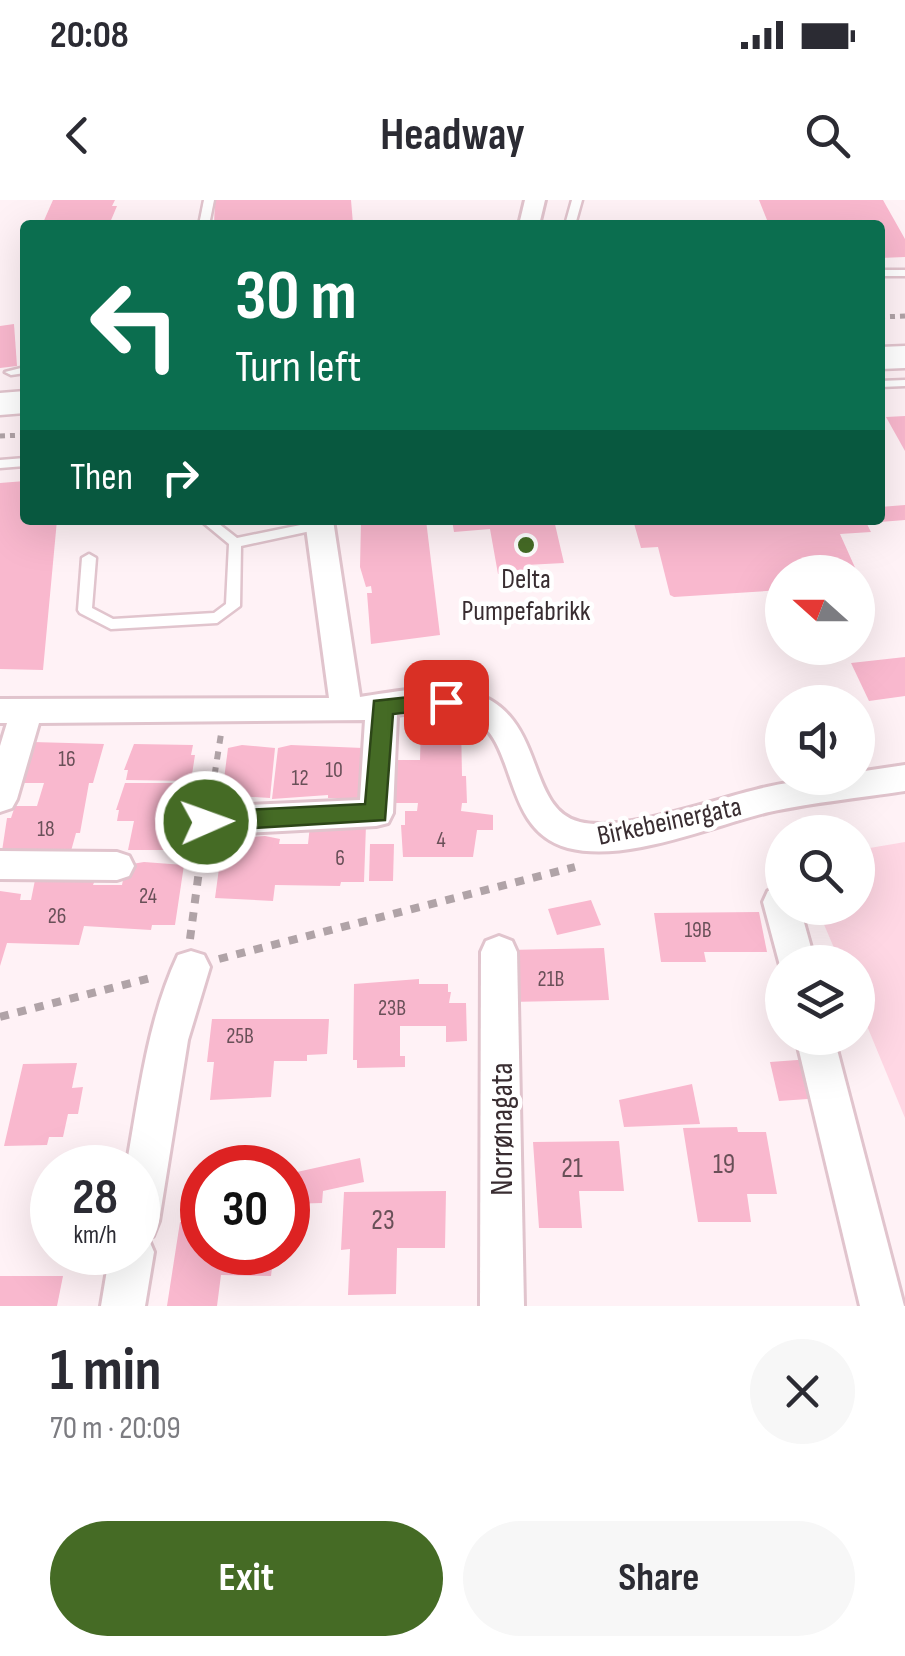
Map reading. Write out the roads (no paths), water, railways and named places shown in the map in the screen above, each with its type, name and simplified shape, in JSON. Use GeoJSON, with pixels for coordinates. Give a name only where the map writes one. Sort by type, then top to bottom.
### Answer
{"type":"FeatureCollection","features":[{"type":"Feature","properties":{"kind":"street"},"geometry":{"type":"LineString","coordinates":[[320,525],[346,710]]}},
{"type":"Feature","properties":{"kind":"street","name":"Birkebeinergata"},"geometry":{"type":"LineString","coordinates":[[382,707],[446,702],[478,706],[496,718],[509,736],[540,814],[552,826],[583,838],[616,835],[772,799],[905,778]]}},
{"type":"Feature","properties":{"kind":"street"},"geometry":{"type":"LineString","coordinates":[[0,799],[14,711],[382,707],[376,813],[206,822]]}},
{"type":"Feature","properties":{"kind":"street"},"geometry":{"type":"LineString","coordinates":[[0,865],[118,866]]}},
{"type":"Feature","properties":{"kind":"street","name":"Norrønagata"},"geometry":{"type":"LineString","coordinates":[[499,952],[502,1306]]}},
{"type":"Feature","properties":{"kind":"street"},"geometry":{"type":"LineString","coordinates":[[151,1145],[169,1040],[191,967]]}},
{"type":"Feature","properties":{"kind":"street"},"geometry":{"type":"LineString","coordinates":[[818,1055],[882,1306]]}},
{"type":"Feature","properties":{"kind":"street"},"geometry":{"type":"LineString","coordinates":[[123,1306],[128,1275]]}},
{"type":"Feature","properties":{"kind":"lane"},"geometry":{"type":"LineString","coordinates":[[212,525],[234,543]]}},
{"type":"Feature","properties":{"kind":"lane"},"geometry":{"type":"LineString","coordinates":[[234,543],[308,525]]}},
{"type":"Feature","properties":{"kind":"lane"},"geometry":{"type":"LineString","coordinates":[[89,558],[86,610],[111,624],[217,618],[233,606],[234,543]]}},
{"type":"Feature","properties":{"kind":"place","name":"Delta Pumpefabrikk"},"geometry":{"type":"Point","coordinates":[526,545]}}]}
